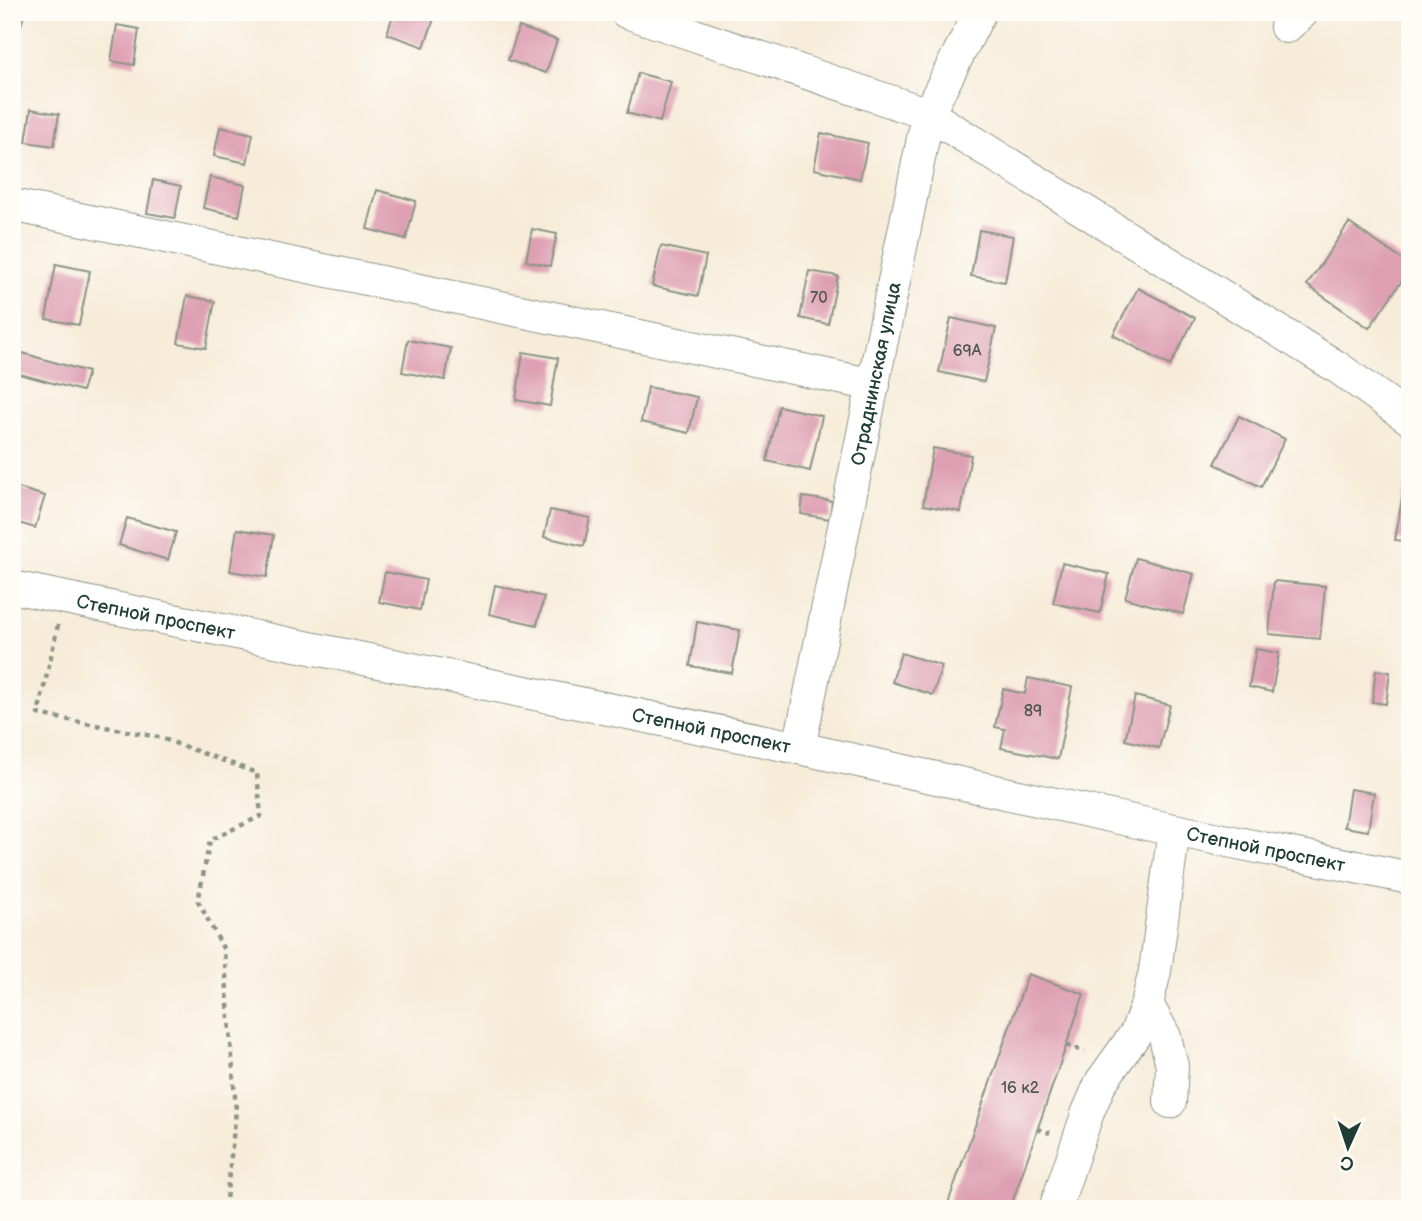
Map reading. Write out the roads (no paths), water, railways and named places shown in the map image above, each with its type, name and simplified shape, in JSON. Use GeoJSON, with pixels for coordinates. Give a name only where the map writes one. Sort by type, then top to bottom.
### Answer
{"type":"FeatureCollection","features":[{"type":"Feature","properties":{"kind":"street"},"geometry":{"type":"LineString","coordinates":[[626,12],[928,114],[1337,367],[1410,418]]}},
{"type":"Feature","properties":{"kind":"street","name":"Отраднинская улица"},"geometry":{"type":"LineString","coordinates":[[799,748],[928,114],[980,12]]}},
{"type":"Feature","properties":{"kind":"street"},"geometry":{"type":"LineString","coordinates":[[12,205],[874,385]]}},
{"type":"Feature","properties":{"kind":"street","name":"Степной проспект"},"geometry":{"type":"LineString","coordinates":[[12,587],[799,748],[1174,830],[1410,878]]}},
{"type":"Feature","properties":{"kind":"street"},"geometry":{"type":"LineString","coordinates":[[1055,1209],[1101,1082],[1136,1033],[1147,1004],[1155,971],[1174,830]]}},
{"type":"Feature","properties":{"kind":"street"},"geometry":{"type":"LineString","coordinates":[[1147,1004],[1166,1037],[1172,1066],[1170,1102]]}}]}
